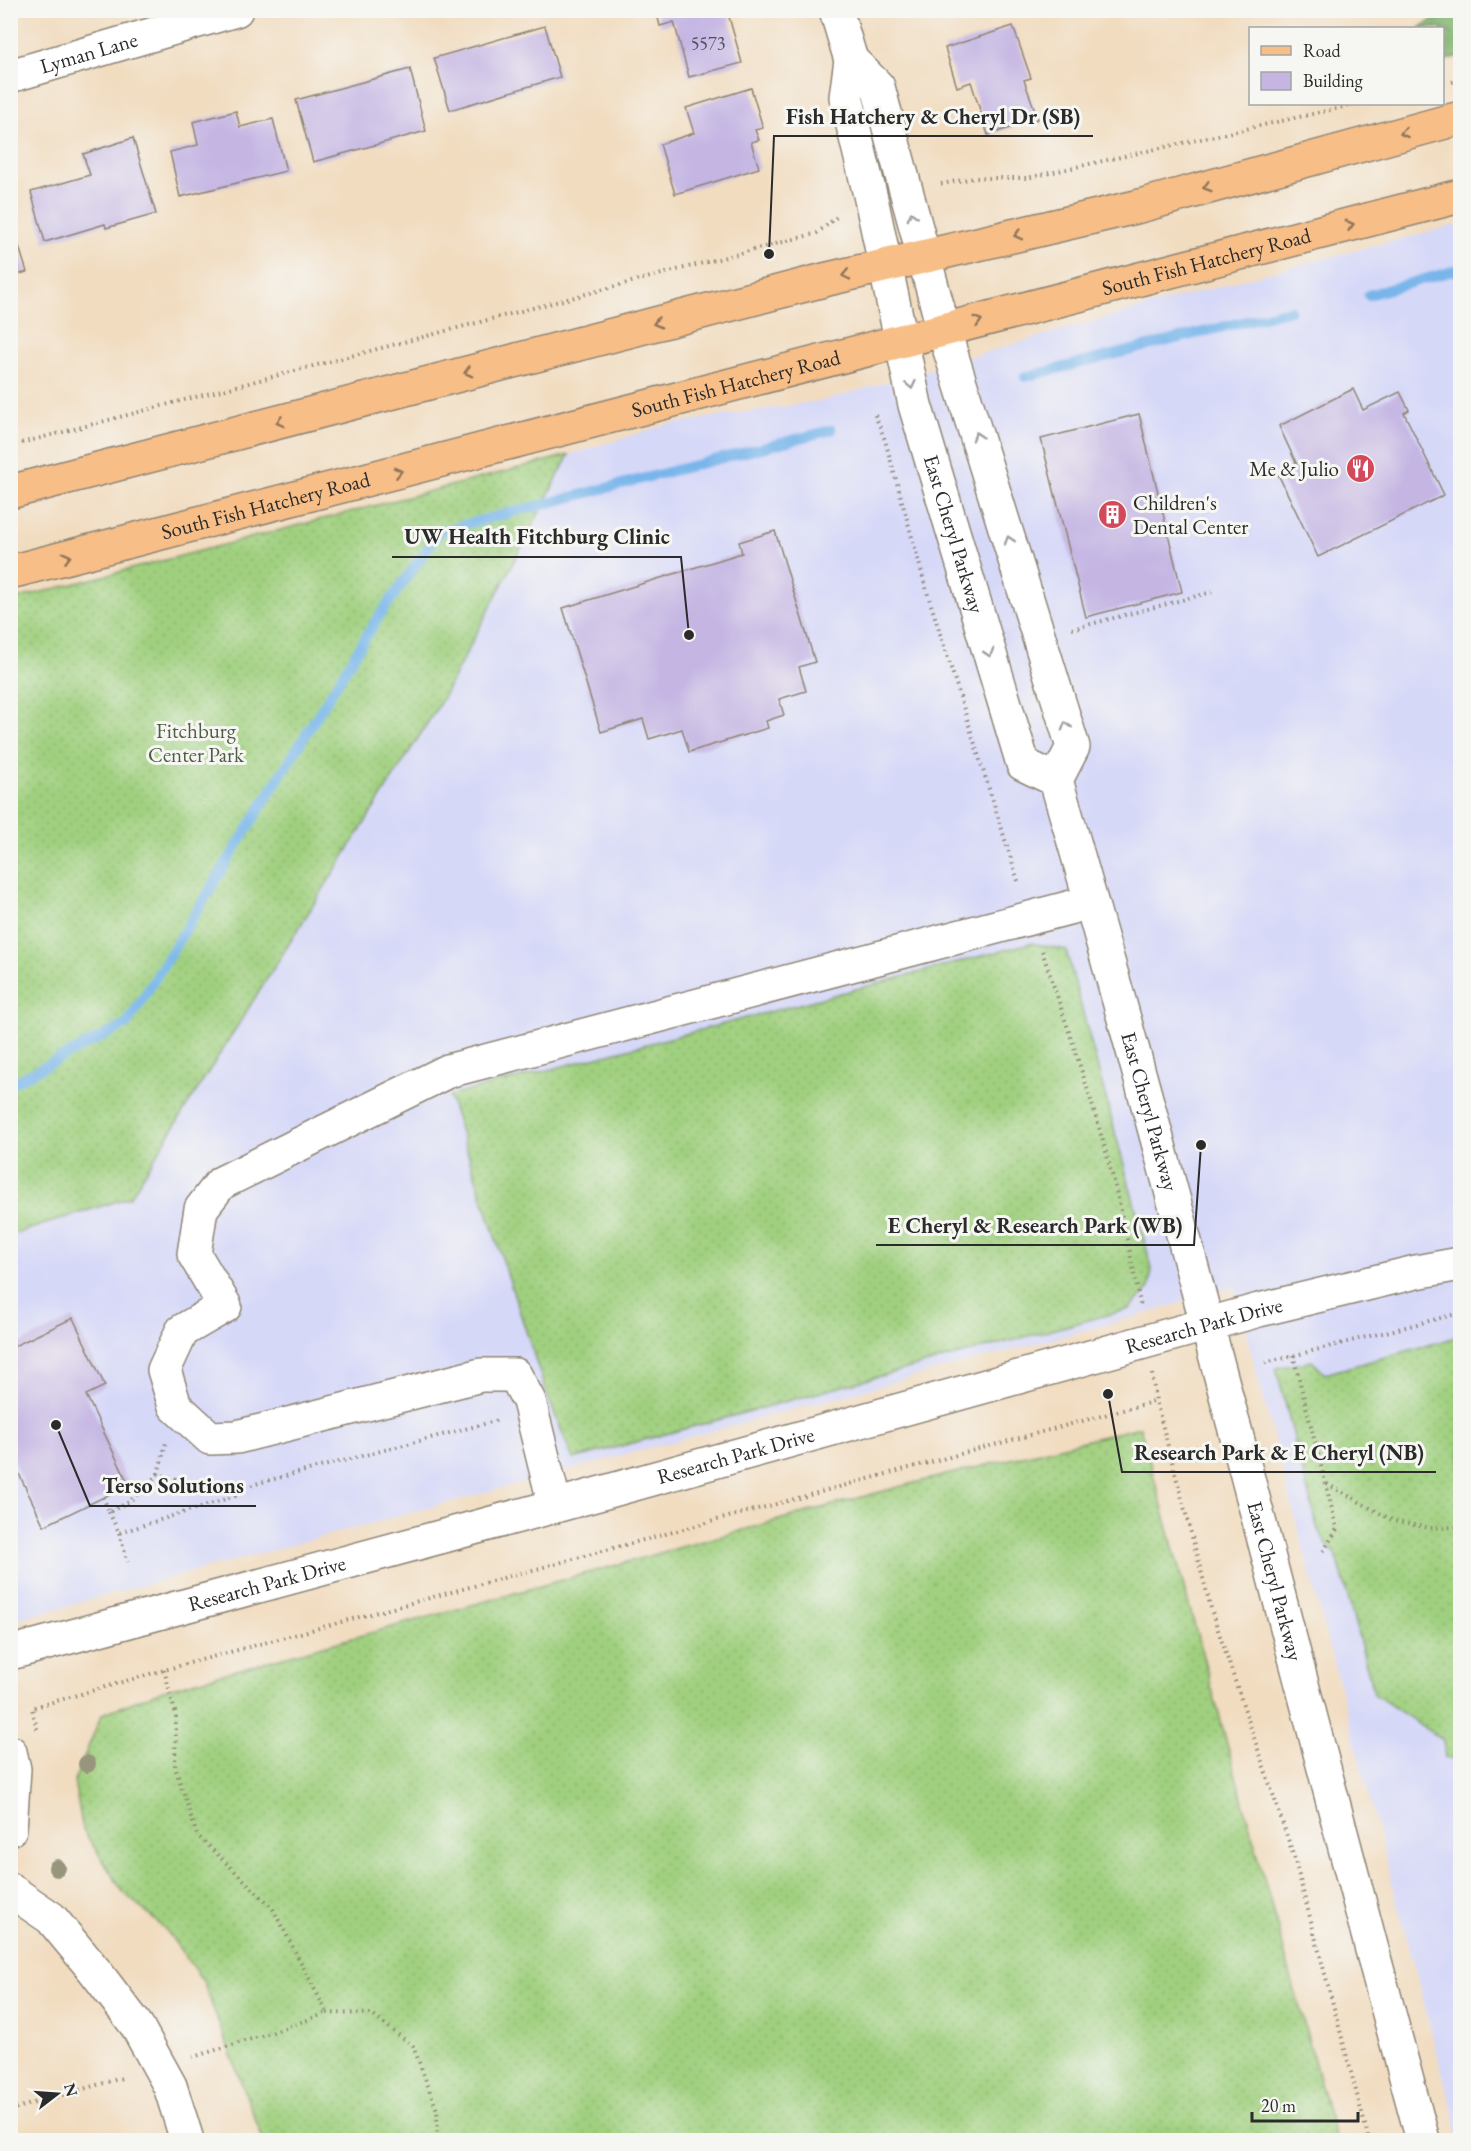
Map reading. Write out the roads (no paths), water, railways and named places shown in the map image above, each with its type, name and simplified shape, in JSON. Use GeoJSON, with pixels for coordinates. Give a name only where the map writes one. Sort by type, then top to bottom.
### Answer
{"type":"FeatureCollection","features":[{"type":"Feature","properties":{"kind":"main road"},"geometry":{"type":"LineString","coordinates":[[10,492],[817,282],[1136,207],[1461,118]]}},
{"type":"Feature","properties":{"kind":"main road","name":"South Fish Hatchery Road"},"geometry":{"type":"LineString","coordinates":[[10,572],[604,420],[944,331],[996,315],[1461,196]]}},
{"type":"Feature","properties":{"kind":"street","name":"Lyman Lane"},"geometry":{"type":"LineString","coordinates":[[10,76],[236,10]]}},
{"type":"Feature","properties":{"kind":"street"},"geometry":{"type":"LineString","coordinates":[[836,10],[851,60],[878,87],[944,331],[1072,747],[1056,780]]}},
{"type":"Feature","properties":{"kind":"street","name":"East Cheryl Parkway"},"geometry":{"type":"LineString","coordinates":[[851,60],[846,97],[872,203],[915,405],[1023,764],[1056,780],[1206,1324],[1423,2140]]}},
{"type":"Feature","properties":{"kind":"street"},"geometry":{"type":"LineString","coordinates":[[555,1506],[529,1401],[515,1375],[481,1375],[237,1437],[210,1438],[175,1406],[164,1370],[182,1331],[225,1306],[194,1254],[201,1209],[221,1183],[448,1071],[1091,902]]}},
{"type":"Feature","properties":{"kind":"street","name":"Research Park Drive"},"geometry":{"type":"LineString","coordinates":[[10,1653],[555,1506],[1206,1324],[1416,1272],[1461,1264]]}},
{"type":"Feature","properties":{"kind":"street"},"geometry":{"type":"LineString","coordinates":[[10,1752],[14,1769],[10,1829]]}},
{"type":"Feature","properties":{"kind":"street"},"geometry":{"type":"LineString","coordinates":[[10,1890],[51,1918],[137,2026],[170,2086],[187,2140]]}},
{"type":"Feature","properties":{"kind":"waterway"},"geometry":{"type":"LineString","coordinates":[[1368,295],[1460,269]]}},
{"type":"Feature","properties":{"kind":"waterway"},"geometry":{"type":"LineString","coordinates":[[1025,377],[1290,310]]}},
{"type":"Feature","properties":{"kind":"waterway"},"geometry":{"type":"LineString","coordinates":[[10,1084],[127,1024],[375,622],[440,531],[831,430]]}},
{"type":"Feature","properties":{"kind":"place","name":"Fish Hatchery & Cheryl Dr (SB)"},"geometry":{"type":"Point","coordinates":[769,254]}},
{"type":"Feature","properties":{"kind":"place","name":"Me & Julio"},"geometry":{"type":"Point","coordinates":[1360,469]}},
{"type":"Feature","properties":{"kind":"place","name":"Children's Dental Center"},"geometry":{"type":"Point","coordinates":[1112,515]}},
{"type":"Feature","properties":{"kind":"place","name":"UW Health Fitchburg Clinic"},"geometry":{"type":"Point","coordinates":[689,635]}},
{"type":"Feature","properties":{"kind":"place","name":"E Cheryl & Research Park (WB)"},"geometry":{"type":"Point","coordinates":[1201,1145]}},
{"type":"Feature","properties":{"kind":"place","name":"Research Park & E Cheryl (NB)"},"geometry":{"type":"Point","coordinates":[1108,1394]}},
{"type":"Feature","properties":{"kind":"place","name":"Terso Solutions"},"geometry":{"type":"Point","coordinates":[56,1425]}},
{"type":"Feature","properties":{"kind":"park label","name":"Fitchburg Center Park"},"geometry":{"type":"Point","coordinates":[196,743]}}]}
